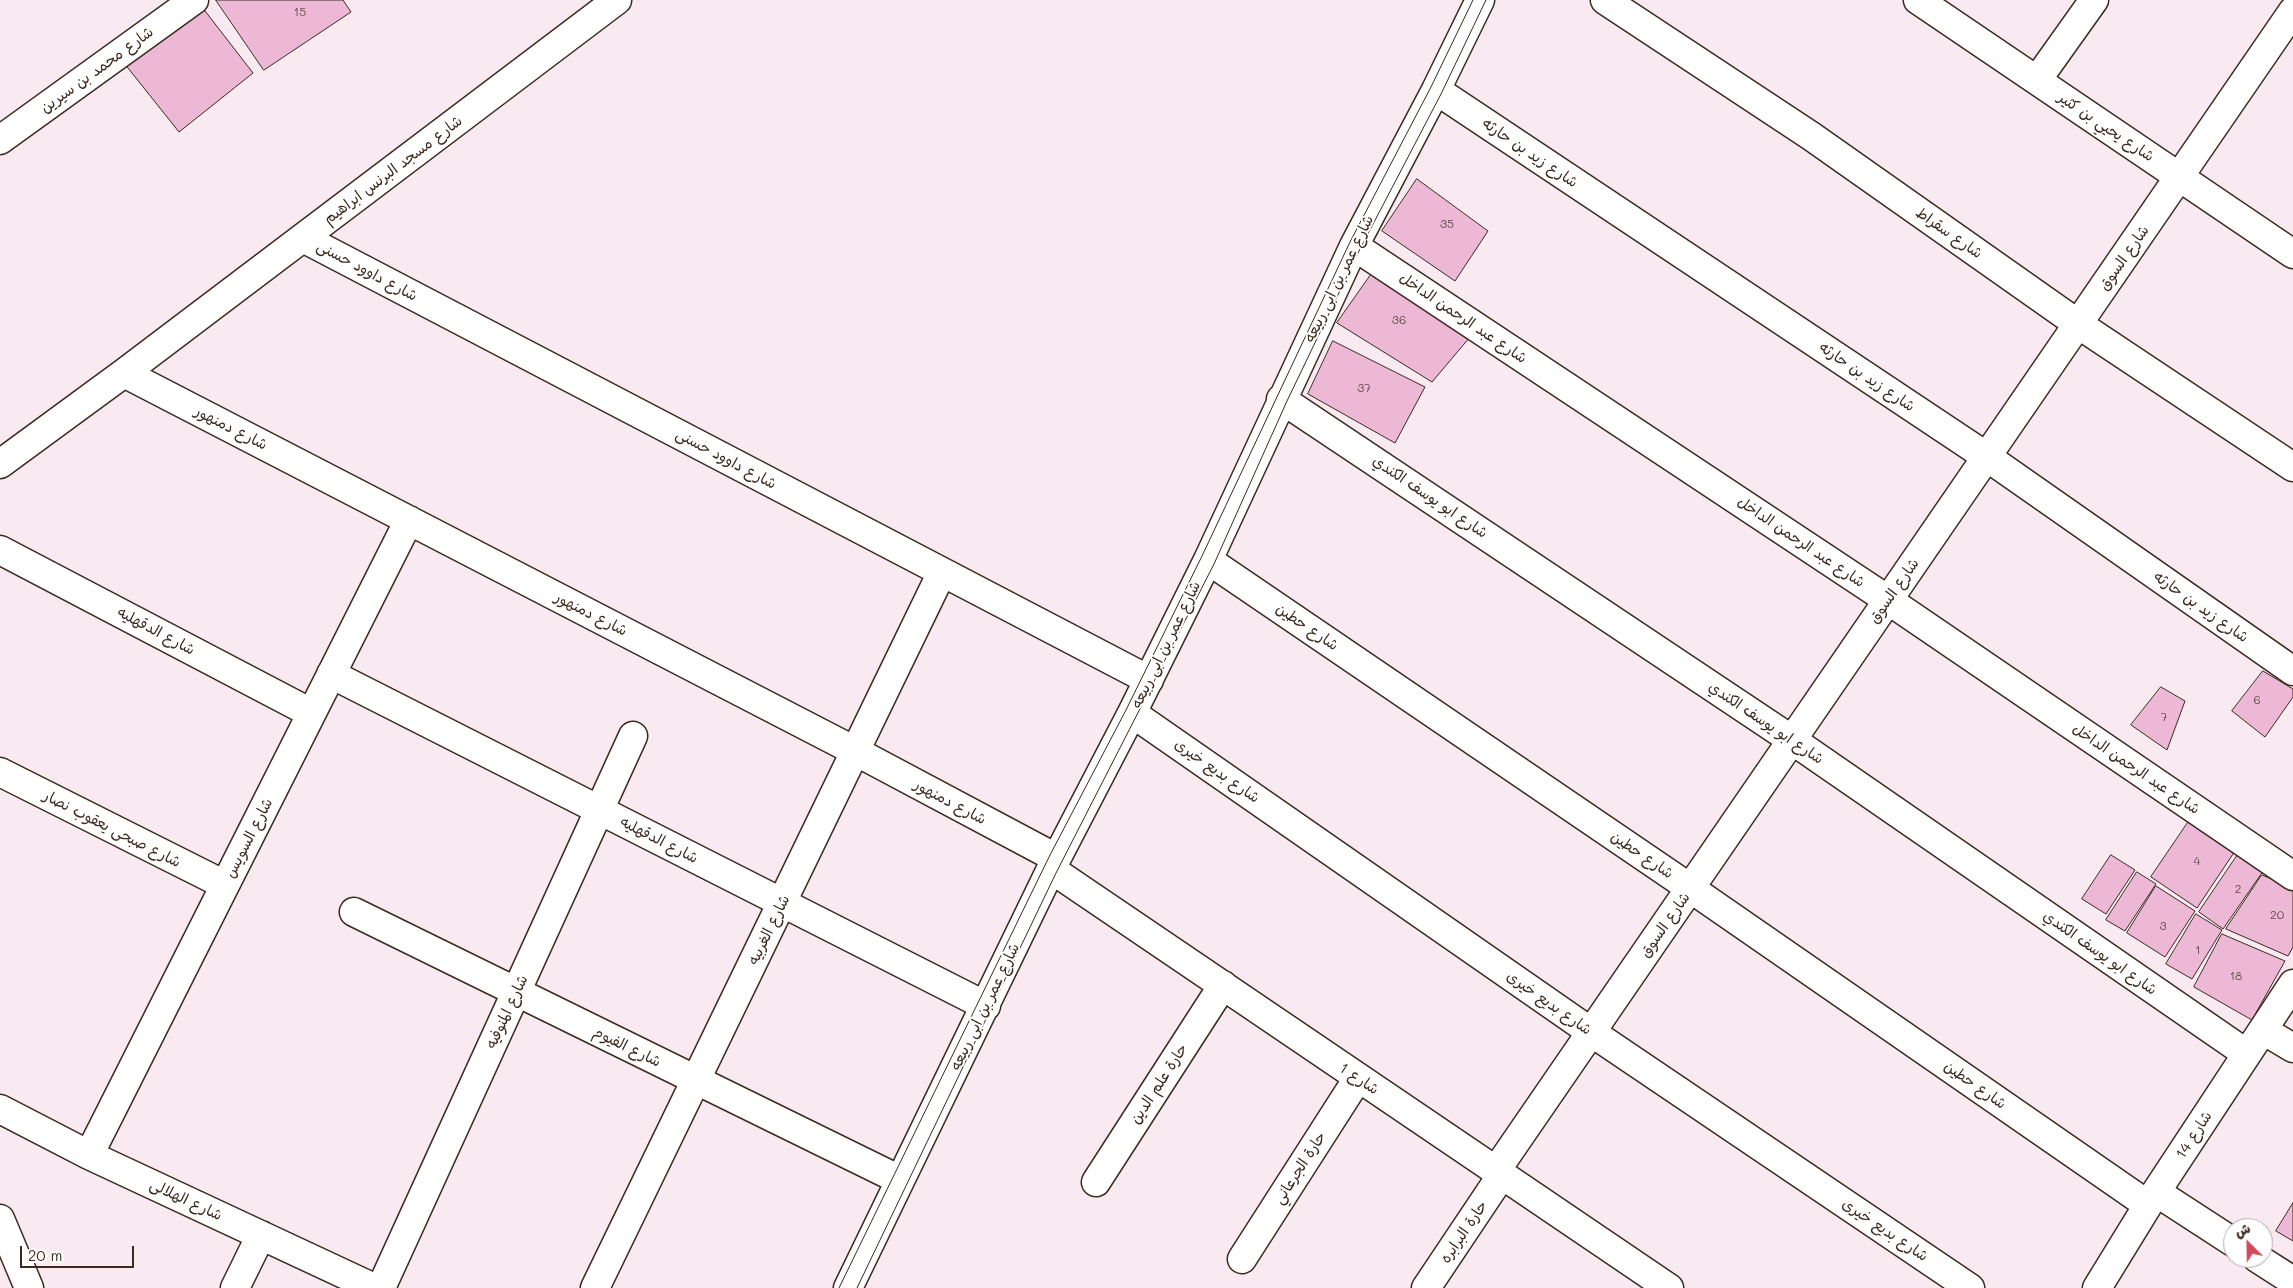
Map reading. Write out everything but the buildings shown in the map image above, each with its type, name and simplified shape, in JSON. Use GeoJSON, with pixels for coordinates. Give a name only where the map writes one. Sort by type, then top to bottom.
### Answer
{"type":"FeatureCollection","features":[{"type":"Feature","properties":{"kind":"street","name":"شارع محمد بن سيرين"},"geometry":{"type":"LineString","coordinates":[[0,140],[194,0]]}},
{"type":"Feature","properties":{"kind":"street","name":"شارع مسجد البرنس ابراهيم"},"geometry":{"type":"LineString","coordinates":[[0,464],[124,373],[616,0]]}},
{"type":"Feature","properties":{"kind":"street","name":"شارع عمر بن ابى ربيعه"},"geometry":{"type":"LineString","coordinates":[[848,1288],[1053,864],[1149,680],[1208,560],[1281,399],[1354,246],[1436,90],[1480,0]]}},
{"type":"Feature","properties":{"kind":"street","name":"شارع سقراط"},"geometry":{"type":"LineString","coordinates":[[1605,0],[1811,136],[2078,324],[2293,467]]}},
{"type":"Feature","properties":{"kind":"street","name":"شارع يحيي بن كثير"},"geometry":{"type":"LineString","coordinates":[[1918,0],[2293,254]]}},
{"type":"Feature","properties":{"kind":"street"},"geometry":{"type":"LineString","coordinates":[[2037,80],[2094,0]]}},
{"type":"Feature","properties":{"kind":"street","name":"شارع السوق"},"geometry":{"type":"LineString","coordinates":[[1498,1174],[1591,1032],[2293,11]]}},
{"type":"Feature","properties":{"kind":"street","name":"شارع زيد بن حارثه"},"geometry":{"type":"LineString","coordinates":[[1436,90],[1987,457],[2293,671]]}},
{"type":"Feature","properties":{"kind":"street","name":"شارع داوود حسنى"},"geometry":{"type":"LineString","coordinates":[[303,238],[1149,680]]}},
{"type":"Feature","properties":{"kind":"street","name":"شارع عبد الرحمن الداخل"},"geometry":{"type":"LineString","coordinates":[[1354,246],[1888,600],[2293,876]]}},
{"type":"Feature","properties":{"kind":"street","name":"شارع دمنهور"},"geometry":{"type":"LineString","coordinates":[[124,373],[855,752],[1053,864]]}},
{"type":"Feature","properties":{"kind":"street","name":"شارع ابو يوسف الكندي"},"geometry":{"type":"LineString","coordinates":[[1281,399],[1792,740],[2246,1054]]}},
{"type":"Feature","properties":{"kind":"street","name":"شارع السويس"},"geometry":{"type":"LineString","coordinates":[[89,1155],[409,520]]}},
{"type":"Feature","properties":{"kind":"street","name":"شارع الدقهليه"},"geometry":{"type":"LineString","coordinates":[[0,550],[311,713]]}},
{"type":"Feature","properties":{"kind":"street","name":"شارع حطين"},"geometry":{"type":"LineString","coordinates":[[1208,560],[1690,888],[2152,1198],[2223,1237]]}},
{"type":"Feature","properties":{"kind":"street","name":"شارع الغربيه"},"geometry":{"type":"LineString","coordinates":[[595,1288],[942,572]]}},
{"type":"Feature","properties":{"kind":"street","name":"شارع الدقهليه"},"geometry":{"type":"LineString","coordinates":[[331,674],[986,1006]]}},
{"type":"Feature","properties":{"kind":"street","name":"شارع بديع خيرى"},"geometry":{"type":"LineString","coordinates":[[1132,713],[1591,1032],[1970,1288]]}},
{"type":"Feature","properties":{"kind":"street","name":"شارع المنوفيه"},"geometry":{"type":"LineString","coordinates":[[381,1288],[633,736]]}},
{"type":"Feature","properties":{"kind":"street","name":"شارع صبحى يعقوب نصار"},"geometry":{"type":"LineString","coordinates":[[0,772],[225,885]]}},
{"type":"Feature","properties":{"kind":"street","name":"شارع 1"},"geometry":{"type":"LineString","coordinates":[[1053,864],[1223,985],[1498,1174],[1640,1280],[1669,1288]]}},
{"type":"Feature","properties":{"kind":"street","name":"شارع الفيوم"},"geometry":{"type":"LineString","coordinates":[[354,912],[900,1180]]}},
{"type":"Feature","properties":{"kind":"street","name":"شارع 14"},"geometry":{"type":"LineString","coordinates":[[2098,1288],[2152,1198],[2293,984]]}},
{"type":"Feature","properties":{"kind":"street","name":"حارة علم الدين"},"geometry":{"type":"LineString","coordinates":[[1096,1182],[1223,985]]}},
{"type":"Feature","properties":{"kind":"street"},"geometry":{"type":"LineString","coordinates":[[2263,1030],[2293,1048]]}},
{"type":"Feature","properties":{"kind":"street","name":"حارة الجرعاني"},"geometry":{"type":"LineString","coordinates":[[1242,1259],[1358,1078]]}},
{"type":"Feature","properties":{"kind":"street","name":"شارع الهلالى"},"geometry":{"type":"LineString","coordinates":[[0,1109],[89,1155],[374,1288]]}},
{"type":"Feature","properties":{"kind":"street","name":"حارة البرابره"},"geometry":{"type":"LineString","coordinates":[[1426,1288],[1498,1174]]}},
{"type":"Feature","properties":{"kind":"street"},"geometry":{"type":"LineString","coordinates":[[0,1220],[30,1288]]}},
{"type":"Feature","properties":{"kind":"street"},"geometry":{"type":"LineString","coordinates":[[235,1288],[261,1235]]}},
{"type":"Feature","properties":{"kind":"street"},"geometry":{"type":"LineString","coordinates":[[2273,1268],[2293,1281]]}},
{"type":"Feature","properties":{"kind":"tram line"},"geometry":{"type":"LineString","coordinates":[[839,1288],[1050,855],[1126,710],[1202,556],[1350,242],[1431,87],[1473,0]]}},
{"type":"Feature","properties":{"kind":"tram line"},"geometry":{"type":"LineString","coordinates":[[857,1288],[1056,873],[1214,564],[1287,401],[1360,249],[1441,94],[1486,0]]}}]}
